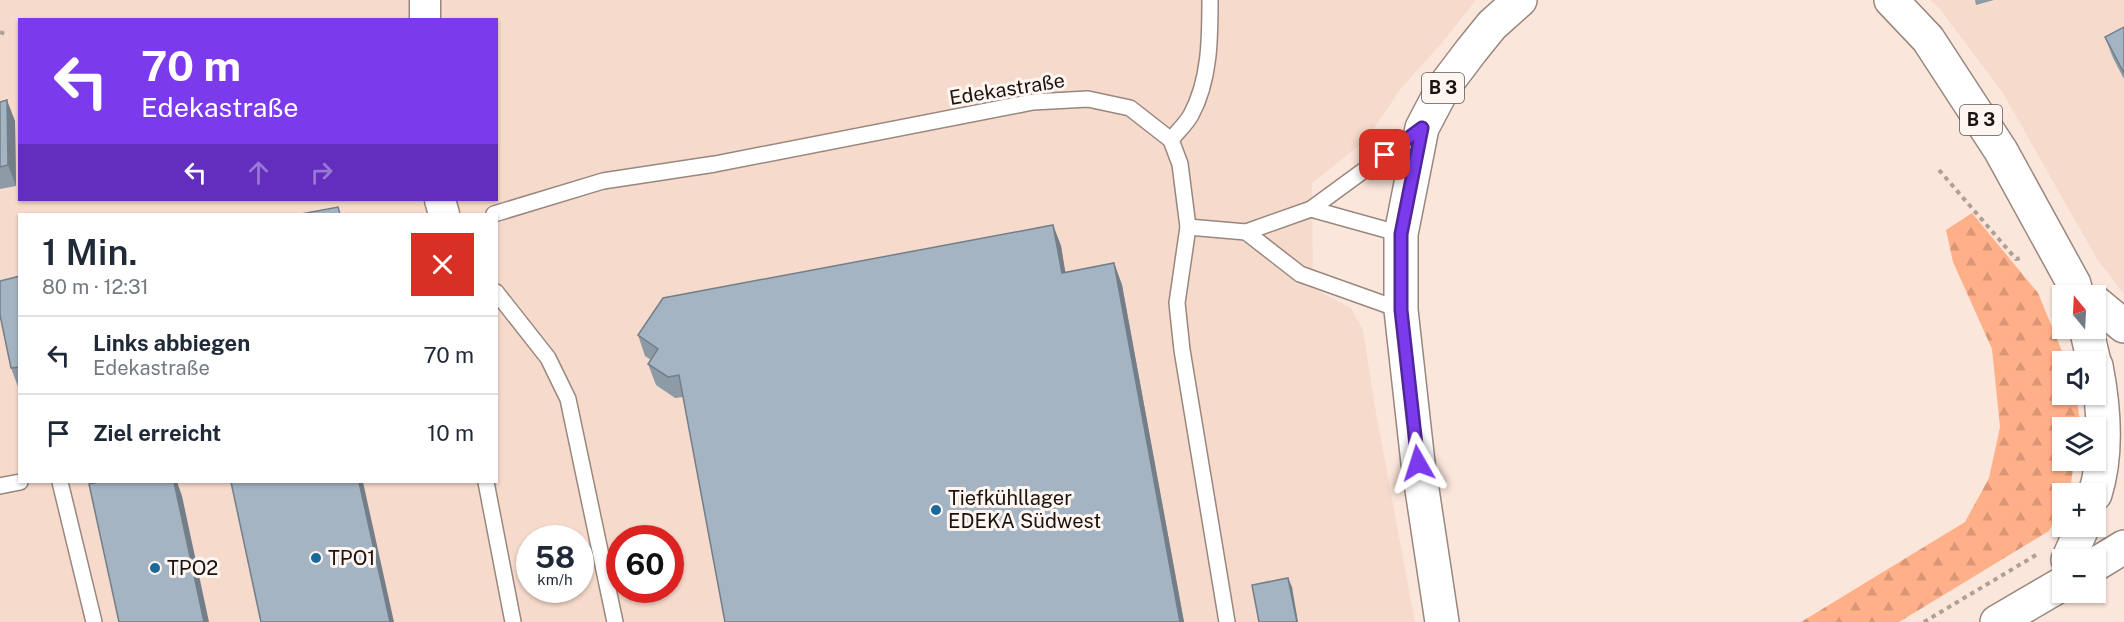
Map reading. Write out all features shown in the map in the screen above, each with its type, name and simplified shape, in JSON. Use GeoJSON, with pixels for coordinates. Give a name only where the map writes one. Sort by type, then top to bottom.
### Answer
{"type":"FeatureCollection","features":[{"type":"Feature","properties":{"kind":"main road","name":"B 3"},"geometry":{"type":"LineString","coordinates":[[1442,622],[1418,463],[1401,310],[1401,234],[1422,128],[1443,88],[1471,51],[1492,25],[1520,0]]}},
{"type":"Feature","properties":{"kind":"main road","name":"B 3"},"geometry":{"type":"LineString","coordinates":[[1891,0],[1928,39],[2001,151],[2057,251],[2082,285]]}},
{"type":"Feature","properties":{"kind":"main road"},"geometry":{"type":"LineString","coordinates":[[2098,483],[2104,430],[2101,405]]}},
{"type":"Feature","properties":{"kind":"main road"},"geometry":{"type":"LineString","coordinates":[[2106,558],[2124,547]]}},
{"type":"Feature","properties":{"kind":"main road"},"geometry":{"type":"LineString","coordinates":[[1997,622],[2052,576]]}},
{"type":"Feature","properties":{"kind":"street"},"geometry":{"type":"LineString","coordinates":[[425,0],[425,18]]}},
{"type":"Feature","properties":{"kind":"lane"},"geometry":{"type":"LineString","coordinates":[[1210,0],[1210,35],[1203,87],[1191,116],[1171,140],[1180,164],[1188,227],[1177,303],[1182,351],[1227,622]]}},
{"type":"Feature","properties":{"kind":"lane","name":"Edekastraße"},"geometry":{"type":"LineString","coordinates":[[497,213],[603,181],[715,164],[1034,102],[1088,99],[1130,108],[1171,140]]}},
{"type":"Feature","properties":{"kind":"lane"},"geometry":{"type":"LineString","coordinates":[[1188,227],[1246,232],[1311,209],[1422,128]]}},
{"type":"Feature","properties":{"kind":"lane"},"geometry":{"type":"LineString","coordinates":[[1311,209],[1401,234]]}},
{"type":"Feature","properties":{"kind":"lane"},"geometry":{"type":"LineString","coordinates":[[1246,232],[1300,274],[1401,310]]}},
{"type":"Feature","properties":{"kind":"lane"},"geometry":{"type":"LineString","coordinates":[[498,295],[548,358],[568,399],[615,622]]}},
{"type":"Feature","properties":{"kind":"lane"},"geometry":{"type":"LineString","coordinates":[[0,486],[18,482]]}},
{"type":"Feature","properties":{"kind":"lane"},"geometry":{"type":"LineString","coordinates":[[60,483],[94,622]]}},
{"type":"Feature","properties":{"kind":"lane"},"geometry":{"type":"LineString","coordinates":[[486,483],[513,622]]}},
{"type":"Feature","properties":{"kind":"path"},"geometry":{"type":"LineString","coordinates":[[1939,170],[2016,259],[2057,251]]}},
{"type":"Feature","properties":{"kind":"path"},"geometry":{"type":"LineString","coordinates":[[1924,622],[2052,573]]}},
{"type":"Feature","properties":{"kind":"shaded area"},"geometry":{"type":"Polygon","coordinates":[[[0,0],[1476,0],[1441,44],[1402,87],[1366,140],[1312,183],[1313,288],[1351,308],[1363,330],[1415,622],[0,622],[0,0]]]}},
{"type":"Feature","properties":{"kind":"shaded area"},"geometry":{"type":"Polygon","coordinates":[[[1930,0],[2124,0],[2124,294],[2097,259],[2003,93],[1940,9],[1930,0]]]}},
{"type":"Feature","properties":{"kind":"green space"},"geometry":{"type":"Polygon","coordinates":[[[1972,213],[2038,293],[2052,327],[2052,339],[2057,339],[2062,351],[2052,351],[2052,405],[2078,405],[2079,417],[2052,417],[2052,471],[2073,471],[2071,483],[2052,483],[2052,525],[2049,531],[1899,622],[1801,622],[1965,522],[1989,478],[2000,427],[1992,349],[1953,262],[1946,230],[1972,213]]]}},
{"type":"Feature","properties":{"kind":"building"},"geometry":{"type":"Polygon","coordinates":[[[2124,27],[2124,73],[2105,37],[2124,27]]]}},
{"type":"Feature","properties":{"kind":"building"},"geometry":{"type":"Polygon","coordinates":[[[7,100],[8,165],[0,167],[0,102],[7,100]]]}},
{"type":"Feature","properties":{"kind":"building"},"geometry":{"type":"Polygon","coordinates":[[[338,207],[340,213],[306,213],[338,207]]]}},
{"type":"Feature","properties":{"kind":"building","name":"Tiefkühllager EDEKA Südwest"},"geometry":{"type":"Polygon","coordinates":[[[1053,225],[1062,273],[1114,263],[1180,622],[725,622],[679,375],[668,377],[648,364],[658,349],[638,335],[663,298],[1053,225]]]}},
{"type":"Feature","properties":{"kind":"building"},"geometry":{"type":"Polygon","coordinates":[[[18,276],[18,367],[11,368],[0,315],[0,281],[18,276]]]}},
{"type":"Feature","properties":{"kind":"building","name":"TPO2"},"geometry":{"type":"Polygon","coordinates":[[[174,483],[204,622],[119,622],[89,484],[174,483]]]}},
{"type":"Feature","properties":{"kind":"building","name":"TPO1"},"geometry":{"type":"Polygon","coordinates":[[[231,483],[359,483],[390,622],[261,622],[231,483]]]}},
{"type":"Feature","properties":{"kind":"building"},"geometry":{"type":"Polygon","coordinates":[[[1288,578],[1297,622],[1259,622],[1252,585],[1288,578]]]}},
{"type":"Feature","properties":{"kind":"place","name":"Tiefkühllager EDEKA Südwest"},"geometry":{"type":"Point","coordinates":[936,510]}},
{"type":"Feature","properties":{"kind":"place","name":"TPO1"},"geometry":{"type":"Point","coordinates":[316,558]}},
{"type":"Feature","properties":{"kind":"place","name":"TPO2"},"geometry":{"type":"Point","coordinates":[155,568]}},
{"type":"Feature","properties":{"kind":"route"},"geometry":{"type":"LineString","coordinates":[[1385,155],[1422,128],[1401,234],[1401,310],[1418,463]]}}]}
